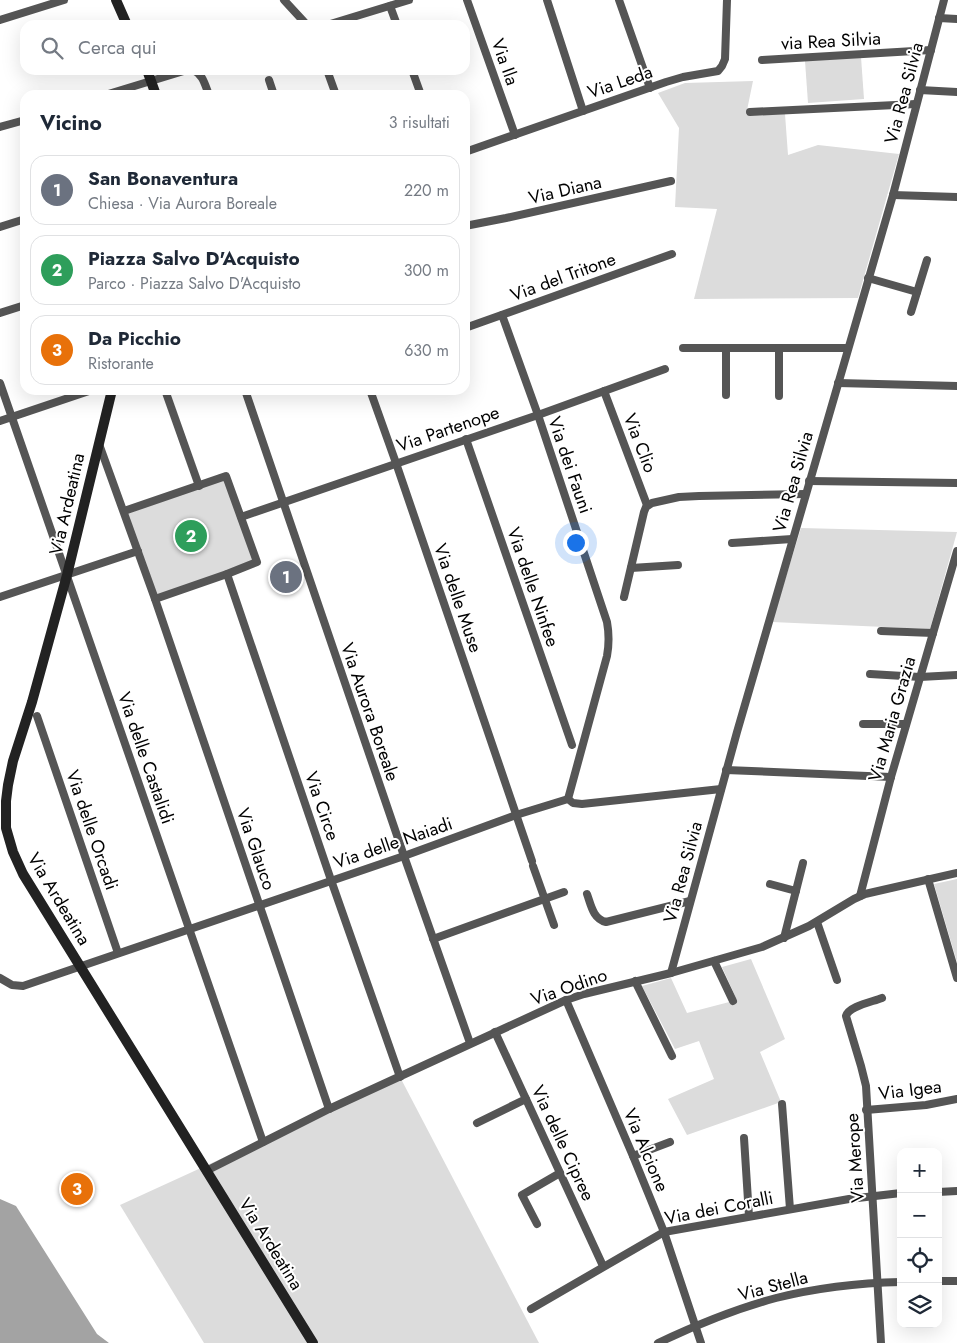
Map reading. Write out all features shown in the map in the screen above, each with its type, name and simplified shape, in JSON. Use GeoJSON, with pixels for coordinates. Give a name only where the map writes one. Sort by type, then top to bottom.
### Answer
{"type":"FeatureCollection","features":[{"type":"Feature","properties":{"kind":"main road"},"geometry":{"type":"LineString","coordinates":[[116,0],[125,20]]}},
{"type":"Feature","properties":{"kind":"main road"},"geometry":{"type":"LineString","coordinates":[[149,75],[154,90]]}},
{"type":"Feature","properties":{"kind":"main road","name":"Via Ardeatina"},"geometry":{"type":"LineString","coordinates":[[111,395],[67,575],[14,761],[3,822],[20,868],[313,1343]]}},
{"type":"Feature","properties":{"kind":"street"},"geometry":{"type":"LineString","coordinates":[[0,20],[47,2],[64,0]]}},
{"type":"Feature","properties":{"kind":"street"},"geometry":{"type":"LineString","coordinates":[[284,0],[302,20]]}},
{"type":"Feature","properties":{"kind":"street"},"geometry":{"type":"LineString","coordinates":[[344,20],[409,0]]}},
{"type":"Feature","properties":{"kind":"street","name":"Via Ila"},"geometry":{"type":"LineString","coordinates":[[467,0],[515,135]]}},
{"type":"Feature","properties":{"kind":"street"},"geometry":{"type":"LineString","coordinates":[[547,0],[583,111]]}},
{"type":"Feature","properties":{"kind":"street"},"geometry":{"type":"LineString","coordinates":[[619,0],[650,88]]}},
{"type":"Feature","properties":{"kind":"street","name":"Via Leda"},"geometry":{"type":"LineString","coordinates":[[470,150],[674,79],[713,73],[720,69],[724,59],[727,0]]}},
{"type":"Feature","properties":{"kind":"street","name":"Via Rea Silvia"},"geometry":{"type":"LineString","coordinates":[[671,973],[726,770],[893,195],[944,0]]}},
{"type":"Feature","properties":{"kind":"street"},"geometry":{"type":"LineString","coordinates":[[390,6],[395,20]]}},
{"type":"Feature","properties":{"kind":"street"},"geometry":{"type":"LineString","coordinates":[[939,18],[957,19]]}},
{"type":"Feature","properties":{"kind":"street","name":"via Rea Silvia"},"geometry":{"type":"LineString","coordinates":[[762,60],[931,50]]}},
{"type":"Feature","properties":{"kind":"street"},"geometry":{"type":"LineString","coordinates":[[121,90],[171,75]]}},
{"type":"Feature","properties":{"kind":"street"},"geometry":{"type":"LineString","coordinates":[[200,75],[207,90]]}},
{"type":"Feature","properties":{"kind":"street"},"geometry":{"type":"LineString","coordinates":[[328,75],[334,90]]}},
{"type":"Feature","properties":{"kind":"street"},"geometry":{"type":"LineString","coordinates":[[414,75],[419,90]]}},
{"type":"Feature","properties":{"kind":"street"},"geometry":{"type":"LineString","coordinates":[[269,80],[272,90]]}},
{"type":"Feature","properties":{"kind":"street","name":"via Rea Silvia"},"geometry":{"type":"LineString","coordinates":[[920,90],[957,92]]}},
{"type":"Feature","properties":{"kind":"street","name":"via Rea Silvia"},"geometry":{"type":"LineString","coordinates":[[750,112],[916,104]]}},
{"type":"Feature","properties":{"kind":"street"},"geometry":{"type":"LineString","coordinates":[[0,127],[20,121]]}},
{"type":"Feature","properties":{"kind":"street","name":"Via Diana"},"geometry":{"type":"LineString","coordinates":[[470,225],[671,181]]}},
{"type":"Feature","properties":{"kind":"street"},"geometry":{"type":"LineString","coordinates":[[893,195],[957,197]]}},
{"type":"Feature","properties":{"kind":"street"},"geometry":{"type":"LineString","coordinates":[[0,227],[20,221]]}},
{"type":"Feature","properties":{"kind":"street","name":"Via del Tritone"},"geometry":{"type":"LineString","coordinates":[[470,326],[672,254]]}},
{"type":"Feature","properties":{"kind":"street"},"geometry":{"type":"LineString","coordinates":[[911,312],[926,260]]}},
{"type":"Feature","properties":{"kind":"street"},"geometry":{"type":"LineString","coordinates":[[868,278],[917,292]]}},
{"type":"Feature","properties":{"kind":"street"},"geometry":{"type":"LineString","coordinates":[[0,313],[20,307]]}},
{"type":"Feature","properties":{"kind":"street","name":"Via dei Fauni"},"geometry":{"type":"LineString","coordinates":[[502,315],[538,415],[607,622],[609,634],[607,656],[568,799]]}},
{"type":"Feature","properties":{"kind":"street"},"geometry":{"type":"LineString","coordinates":[[683,348],[848,348]]}},
{"type":"Feature","properties":{"kind":"street"},"geometry":{"type":"LineString","coordinates":[[726,348],[726,395]]}},
{"type":"Feature","properties":{"kind":"street"},"geometry":{"type":"LineString","coordinates":[[779,348],[779,396]]}},
{"type":"Feature","properties":{"kind":"street","name":"Via Partenope"},"geometry":{"type":"LineString","coordinates":[[241,517],[538,415],[665,369]]}},
{"type":"Feature","properties":{"kind":"street","name":"Via delle Castalidi"},"geometry":{"type":"LineString","coordinates":[[0,383],[263,1142]]}},
{"type":"Feature","properties":{"kind":"street"},"geometry":{"type":"LineString","coordinates":[[838,383],[957,386]]}},
{"type":"Feature","properties":{"kind":"street","name":"Via Clio"},"geometry":{"type":"LineString","coordinates":[[604,391],[647,505]]}},
{"type":"Feature","properties":{"kind":"street"},"geometry":{"type":"LineString","coordinates":[[0,421],[77,395]]}},
{"type":"Feature","properties":{"kind":"street"},"geometry":{"type":"LineString","coordinates":[[167,395],[199,486]]}},
{"type":"Feature","properties":{"kind":"street","name":"Via Aurora Boreale"},"geometry":{"type":"LineString","coordinates":[[247,395],[470,1043]]}},
{"type":"Feature","properties":{"kind":"street","name":"Via delle Muse"},"geometry":{"type":"LineString","coordinates":[[372,395],[554,925]]}},
{"type":"Feature","properties":{"kind":"street","name":"Via delle Ninfee"},"geometry":{"type":"LineString","coordinates":[[466,439],[572,745]]}},
{"type":"Feature","properties":{"kind":"street"},"geometry":{"type":"LineString","coordinates":[[98,442],[124,511],[226,476],[241,517],[257,562],[155,599]]}},
{"type":"Feature","properties":{"kind":"street"},"geometry":{"type":"LineString","coordinates":[[809,480],[957,483]]}},
{"type":"Feature","properties":{"kind":"street"},"geometry":{"type":"LineString","coordinates":[[624,597],[647,505],[692,496],[805,494]]}},
{"type":"Feature","properties":{"kind":"street","name":"Via Glauco"},"geometry":{"type":"LineString","coordinates":[[124,511],[329,1109]]}},
{"type":"Feature","properties":{"kind":"street"},"geometry":{"type":"LineString","coordinates":[[732,544],[792,539]]}},
{"type":"Feature","properties":{"kind":"street"},"geometry":{"type":"LineString","coordinates":[[0,597],[138,551]]}},
{"type":"Feature","properties":{"kind":"street","name":"Via Maria Grazia"},"geometry":{"type":"LineString","coordinates":[[860,896],[890,777],[957,552]]}},
{"type":"Feature","properties":{"kind":"street"},"geometry":{"type":"LineString","coordinates":[[631,568],[678,565]]}},
{"type":"Feature","properties":{"kind":"street","name":"Via Circe"},"geometry":{"type":"LineString","coordinates":[[227,574],[400,1076]]}},
{"type":"Feature","properties":{"kind":"street"},"geometry":{"type":"LineString","coordinates":[[882,631],[933,633]]}},
{"type":"Feature","properties":{"kind":"street"},"geometry":{"type":"LineString","coordinates":[[870,674],[920,677],[957,675]]}},
{"type":"Feature","properties":{"kind":"street","name":"Via delle Orcadi"},"geometry":{"type":"LineString","coordinates":[[37,716],[118,953]]}},
{"type":"Feature","properties":{"kind":"street"},"geometry":{"type":"LineString","coordinates":[[863,724],[906,724]]}},
{"type":"Feature","properties":{"kind":"street"},"geometry":{"type":"LineString","coordinates":[[726,770],[890,777]]}},
{"type":"Feature","properties":{"kind":"street","name":"Via delle Naiadi"},"geometry":{"type":"LineString","coordinates":[[0,978],[9,984],[20,986],[404,856],[516,815],[568,799],[574,803],[582,804],[721,789]]}},
{"type":"Feature","properties":{"kind":"street"},"geometry":{"type":"LineString","coordinates":[[784,938],[802,863]]}},
{"type":"Feature","properties":{"kind":"street","name":"Via Odino"},"geometry":{"type":"LineString","coordinates":[[206,1171],[329,1109],[566,1000],[762,947],[817,922],[860,896],[957,873]]}},
{"type":"Feature","properties":{"kind":"street"},"geometry":{"type":"LineString","coordinates":[[928,879],[957,978]]}},
{"type":"Feature","properties":{"kind":"street"},"geometry":{"type":"LineString","coordinates":[[770,884],[796,891]]}},
{"type":"Feature","properties":{"kind":"street"},"geometry":{"type":"LineString","coordinates":[[433,939],[564,892]]}},
{"type":"Feature","properties":{"kind":"street"},"geometry":{"type":"LineString","coordinates":[[587,894],[596,917],[606,922],[690,901]]}},
{"type":"Feature","properties":{"kind":"street"},"geometry":{"type":"LineString","coordinates":[[817,922],[837,980]]}},
{"type":"Feature","properties":{"kind":"street"},"geometry":{"type":"LineString","coordinates":[[714,961],[733,1002]]}},
{"type":"Feature","properties":{"kind":"street","name":"Via Odino"},"geometry":{"type":"LineString","coordinates":[[635,981],[672,1056]]}},
{"type":"Feature","properties":{"kind":"street","name":"Via Merope"},"geometry":{"type":"LineString","coordinates":[[881,1343],[866,1086],[846,1013],[851,1009],[882,998]]}},
{"type":"Feature","properties":{"kind":"street","name":"Via Alcione"},"geometry":{"type":"LineString","coordinates":[[566,1000],[634,1156],[664,1232],[700,1343]]}},
{"type":"Feature","properties":{"kind":"street","name":"Via delle Cipree"},"geometry":{"type":"LineString","coordinates":[[496,1032],[603,1266]]}},
{"type":"Feature","properties":{"kind":"street","name":"Via Igea"},"geometry":{"type":"LineString","coordinates":[[866,1110],[926,1105],[957,1098]]}},
{"type":"Feature","properties":{"kind":"street"},"geometry":{"type":"LineString","coordinates":[[477,1123],[526,1099]]}},
{"type":"Feature","properties":{"kind":"street"},"geometry":{"type":"LineString","coordinates":[[782,1104],[790,1209]]}},
{"type":"Feature","properties":{"kind":"street"},"geometry":{"type":"LineString","coordinates":[[744,1138],[749,1216]]}},
{"type":"Feature","properties":{"kind":"street"},"geometry":{"type":"LineString","coordinates":[[634,1156],[670,1142]]}},
{"type":"Feature","properties":{"kind":"street"},"geometry":{"type":"LineString","coordinates":[[537,1224],[522,1195],[560,1173]]}},
{"type":"Feature","properties":{"kind":"street"},"geometry":{"type":"LineString","coordinates":[[942,1192],[957,1191]]}},
{"type":"Feature","properties":{"kind":"street","name":"Via dei Coralli"},"geometry":{"type":"LineString","coordinates":[[531,1309],[664,1232],[790,1209],[897,1193]]}},
{"type":"Feature","properties":{"kind":"street"},"geometry":{"type":"LineString","coordinates":[[942,1281],[957,1281]]}},
{"type":"Feature","properties":{"kind":"street","name":"Via Stella"},"geometry":{"type":"LineString","coordinates":[[658,1343],[695,1326],[775,1298],[816,1290],[877,1282],[897,1282]]}},
{"type":"Feature","properties":{"kind":"shaded area"},"geometry":{"type":"Polygon","coordinates":[[[861,57],[864,99],[808,103],[805,61],[861,57]]]}},
{"type":"Feature","properties":{"kind":"shaded area"},"geometry":{"type":"Polygon","coordinates":[[[753,81],[746,115],[785,114],[788,155],[818,145],[899,154],[858,298],[694,299],[717,209],[675,207],[679,128],[658,93],[685,83],[753,81]]]}},
{"type":"Feature","properties":{"kind":"shaded area"},"geometry":{"type":"Polygon","coordinates":[[[226,476],[257,562],[155,599],[124,511],[226,476]]]}},
{"type":"Feature","properties":{"kind":"shaded area"},"geometry":{"type":"Polygon","coordinates":[[[801,528],[957,532],[930,629],[772,622],[801,528]]]}},
{"type":"Feature","properties":{"kind":"shaded area"},"geometry":{"type":"Polygon","coordinates":[[[957,879],[957,962],[934,884],[957,879]]]}},
{"type":"Feature","properties":{"kind":"shaded area"},"geometry":{"type":"Polygon","coordinates":[[[751,959],[785,1039],[760,1052],[781,1102],[687,1135],[668,1099],[714,1079],[699,1041],[675,1049],[642,986],[671,978],[687,1013],[737,1000],[722,967],[751,959]]]}},
{"type":"Feature","properties":{"kind":"shaded area"},"geometry":{"type":"Polygon","coordinates":[[[400,1077],[539,1343],[204,1343],[120,1205],[400,1077]]]}},
{"type":"Feature","properties":{"kind":"shaded area"},"geometry":{"type":"Polygon","coordinates":[[[0,1199],[16,1206],[97,1334],[109,1343],[0,1343],[0,1199]]]}},
{"type":"Feature","properties":{"kind":"place","name":"Piazza Salvo D'Acquisto"},"geometry":{"type":"Point","coordinates":[191,536]}},
{"type":"Feature","properties":{"kind":"place","name":"San Bonaventura"},"geometry":{"type":"Point","coordinates":[286,577]}},
{"type":"Feature","properties":{"kind":"place","name":"Da Picchio"},"geometry":{"type":"Point","coordinates":[77,1189]}}]}
